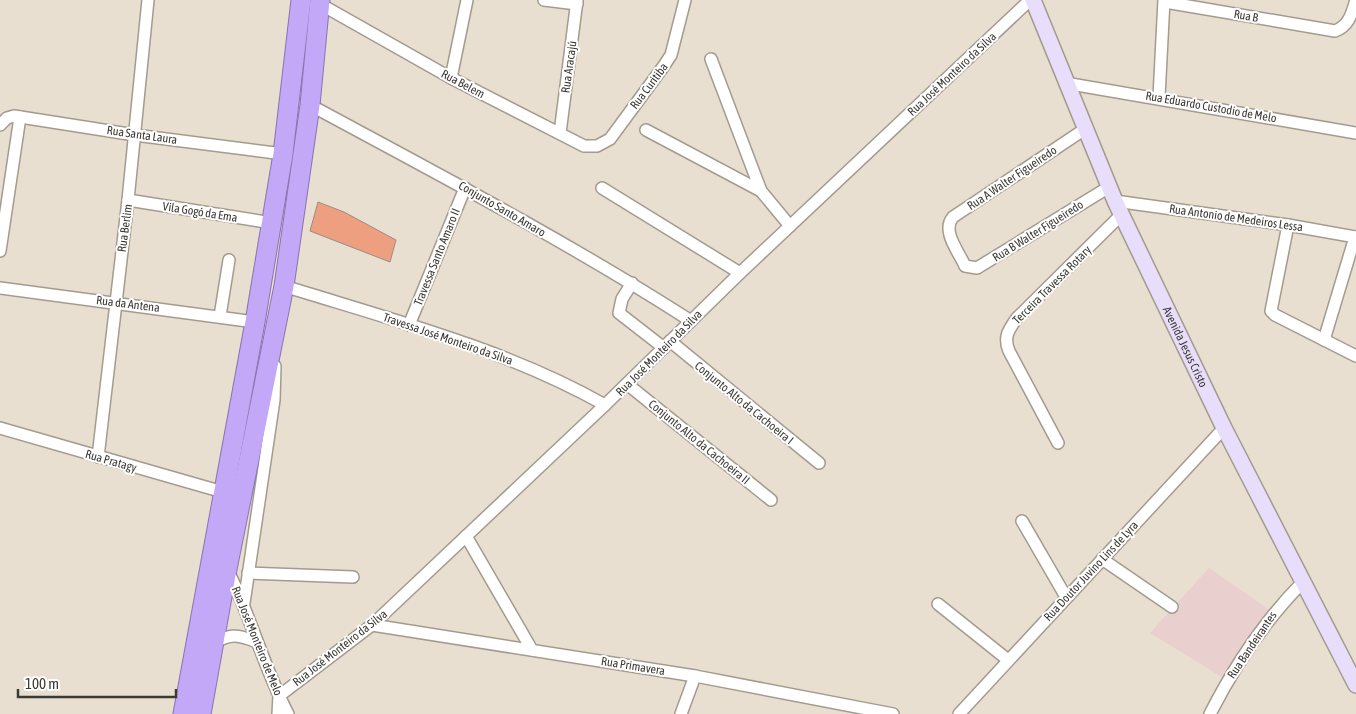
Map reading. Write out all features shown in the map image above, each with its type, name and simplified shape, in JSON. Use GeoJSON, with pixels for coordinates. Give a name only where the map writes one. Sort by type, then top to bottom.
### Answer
{"type":"FeatureCollection","features":[{"type":"Feature","properties":{"kind":"highway"},"geometry":{"type":"LineString","coordinates":[[183,714],[256,322],[283,154],[301,0]]}},
{"type":"Feature","properties":{"kind":"highway"},"geometry":{"type":"LineString","coordinates":[[201,714],[227,568],[284,286],[310,105],[320,2]]}},
{"type":"Feature","properties":{"kind":"main road","name":"Avenida Jesus Cristo"},"geometry":{"type":"LineString","coordinates":[[1032,0],[1112,194],[1224,428],[1356,685]]}},
{"type":"Feature","properties":{"kind":"street","name":"Rua Berlim"},"geometry":{"type":"LineString","coordinates":[[98,456],[114,303],[128,200],[148,0]]}},
{"type":"Feature","properties":{"kind":"street"},"geometry":{"type":"LineString","coordinates":[[451,78],[467,0]]}},
{"type":"Feature","properties":{"kind":"street"},"geometry":{"type":"LineString","coordinates":[[544,0],[577,2]]}},
{"type":"Feature","properties":{"kind":"street","name":"Rua Curitiba"},"geometry":{"type":"LineString","coordinates":[[610,139],[671,54],[685,0]]}},
{"type":"Feature","properties":{"kind":"street","name":"Rua José Monteiro da Silva"},"geometry":{"type":"LineString","coordinates":[[279,696],[372,625],[627,384],[740,273],[1032,0]]}},
{"type":"Feature","properties":{"kind":"street","name":"Rua B"},"geometry":{"type":"LineString","coordinates":[[1164,1],[1328,30],[1342,28],[1353,11],[1356,0]]}},
{"type":"Feature","properties":{"kind":"street"},"geometry":{"type":"LineString","coordinates":[[1160,97],[1164,1]]}},
{"type":"Feature","properties":{"kind":"street","name":"Rua Belem"},"geometry":{"type":"LineString","coordinates":[[320,2],[451,78],[584,146],[592,147],[610,139]]}},
{"type":"Feature","properties":{"kind":"street","name":"Rua Aracajú"},"geometry":{"type":"LineString","coordinates":[[560,133],[577,2]]}},
{"type":"Feature","properties":{"kind":"street"},"geometry":{"type":"LineString","coordinates":[[711,59],[760,192]]}},
{"type":"Feature","properties":{"kind":"street","name":"Rua Eduardo Custodio de Melo"},"geometry":{"type":"LineString","coordinates":[[1065,83],[1160,97],[1356,133]]}},
{"type":"Feature","properties":{"kind":"street","name":"Conjunto Santo Amaro"},"geometry":{"type":"LineString","coordinates":[[310,105],[465,188],[632,283],[691,321]]}},
{"type":"Feature","properties":{"kind":"street","name":"Rua Santa Laura"},"geometry":{"type":"LineString","coordinates":[[2,124],[10,116],[20,117],[135,135],[283,154]]}},
{"type":"Feature","properties":{"kind":"street"},"geometry":{"type":"LineString","coordinates":[[0,252],[20,117]]}},
{"type":"Feature","properties":{"kind":"street","name":"Rua A Walter Figueiredo"},"geometry":{"type":"LineString","coordinates":[[966,266],[948,232],[948,223],[953,217],[1085,129]]}},
{"type":"Feature","properties":{"kind":"street"},"geometry":{"type":"LineString","coordinates":[[646,130],[760,192],[790,226]]}},
{"type":"Feature","properties":{"kind":"street","name":"Travessa Santo Amaro II"},"geometry":{"type":"LineString","coordinates":[[409,325],[465,188]]}},
{"type":"Feature","properties":{"kind":"street"},"geometry":{"type":"LineString","coordinates":[[602,188],[740,273]]}},
{"type":"Feature","properties":{"kind":"street","name":"Rua Antonio de Medeiros Lessa"},"geometry":{"type":"LineString","coordinates":[[1112,194],[1356,237]]}},
{"type":"Feature","properties":{"kind":"street","name":"Rua B Walter Figueiredo"},"geometry":{"type":"LineString","coordinates":[[966,266],[977,268],[1112,194]]}},
{"type":"Feature","properties":{"kind":"street","name":"Vila Gogó da Ema"},"geometry":{"type":"LineString","coordinates":[[128,200],[272,223]]}},
{"type":"Feature","properties":{"kind":"street","name":"Terceira Travessa Rotary"},"geometry":{"type":"LineString","coordinates":[[1058,443],[1009,351],[1006,344],[1007,333],[1017,318],[1122,215]]}},
{"type":"Feature","properties":{"kind":"street"},"geometry":{"type":"LineString","coordinates":[[1288,225],[1270,308],[1275,316],[1356,356]]}},
{"type":"Feature","properties":{"kind":"street"},"geometry":{"type":"LineString","coordinates":[[1324,340],[1356,237]]}},
{"type":"Feature","properties":{"kind":"street"},"geometry":{"type":"LineString","coordinates":[[220,316],[229,260]]}},
{"type":"Feature","properties":{"kind":"street","name":"Conjunto Alto da Cachoeira I"},"geometry":{"type":"LineString","coordinates":[[632,283],[622,299],[619,313],[667,345],[819,463]]}},
{"type":"Feature","properties":{"kind":"street","name":"Travessa José Monteiro da Silva"},"geometry":{"type":"LineString","coordinates":[[284,286],[409,325],[542,372],[605,405]]}},
{"type":"Feature","properties":{"kind":"street","name":"Rua da Antena"},"geometry":{"type":"LineString","coordinates":[[0,288],[256,322]]}},
{"type":"Feature","properties":{"kind":"street"},"geometry":{"type":"LineString","coordinates":[[244,603],[274,400],[275,369],[272,344]]}},
{"type":"Feature","properties":{"kind":"street","name":"Conjunto Alto da Cachoeira II"},"geometry":{"type":"LineString","coordinates":[[627,384],[771,500]]}},
{"type":"Feature","properties":{"kind":"street","name":"Rua Pratagy"},"geometry":{"type":"LineString","coordinates":[[0,428],[224,492]]}},
{"type":"Feature","properties":{"kind":"street","name":"Rua Doutor Juvino Lins de Lyra"},"geometry":{"type":"LineString","coordinates":[[958,714],[1224,428]]}},
{"type":"Feature","properties":{"kind":"street"},"geometry":{"type":"LineString","coordinates":[[1022,521],[1066,598]]}},
{"type":"Feature","properties":{"kind":"street"},"geometry":{"type":"LineString","coordinates":[[466,536],[532,650]]}},
{"type":"Feature","properties":{"kind":"street"},"geometry":{"type":"LineString","coordinates":[[1102,559],[1172,607]]}},
{"type":"Feature","properties":{"kind":"street","name":"Rua José Monteiro de Melo"},"geometry":{"type":"LineString","coordinates":[[227,568],[244,603],[257,642],[288,714]]}},
{"type":"Feature","properties":{"kind":"street"},"geometry":{"type":"LineString","coordinates":[[248,573],[353,577]]}},
{"type":"Feature","properties":{"kind":"street","name":"Rua Bandeirantes"},"geometry":{"type":"LineString","coordinates":[[1210,714],[1238,662],[1265,623],[1303,582]]}},
{"type":"Feature","properties":{"kind":"street"},"geometry":{"type":"LineString","coordinates":[[938,604],[1008,660]]}},
{"type":"Feature","properties":{"kind":"street","name":"Rua Primavera"},"geometry":{"type":"LineString","coordinates":[[372,625],[695,676],[893,714]]}},
{"type":"Feature","properties":{"kind":"street"},"geometry":{"type":"LineString","coordinates":[[214,643],[227,635],[235,634],[257,642]]}},
{"type":"Feature","properties":{"kind":"street"},"geometry":{"type":"LineString","coordinates":[[681,714],[695,676]]}},
{"type":"Feature","properties":{"kind":"street"},"geometry":{"type":"LineString","coordinates":[[278,714],[279,696]]}},
{"type":"Feature","properties":{"kind":"shaded area"},"geometry":{"type":"Polygon","coordinates":[[[1209,568],[1271,611],[1225,679],[1150,633],[1209,568]]]}},
{"type":"Feature","properties":{"kind":"building"},"geometry":{"type":"Polygon","coordinates":[[[318,202],[344,212],[396,240],[390,262],[310,231],[318,202]]]}}]}
